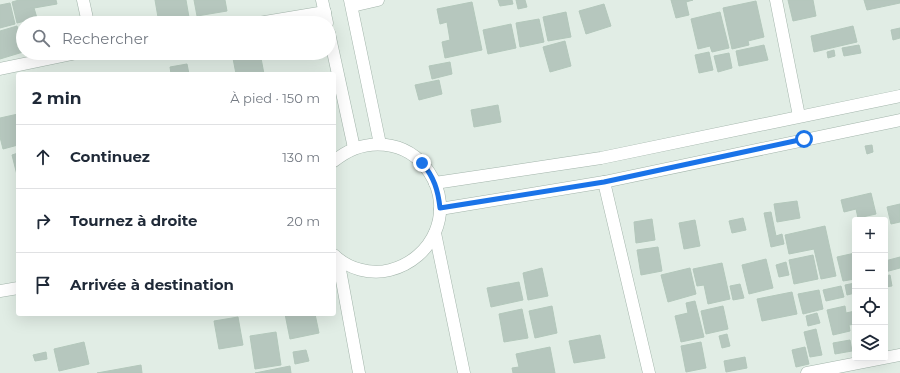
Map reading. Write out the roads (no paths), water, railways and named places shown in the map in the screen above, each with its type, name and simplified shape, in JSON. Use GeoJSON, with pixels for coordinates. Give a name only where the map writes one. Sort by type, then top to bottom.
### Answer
{"type":"FeatureCollection","features":[{"type":"Feature","properties":{"kind":"street"},"geometry":{"type":"LineString","coordinates":[[83,0],[86,16]]}},
{"type":"Feature","properties":{"kind":"street"},"geometry":{"type":"LineString","coordinates":[[322,0],[326,16]]}},
{"type":"Feature","properties":{"kind":"street"},"geometry":{"type":"LineString","coordinates":[[378,0],[351,3],[380,144]]}},
{"type":"Feature","properties":{"kind":"street"},"geometry":{"type":"LineString","coordinates":[[776,0],[799,116]]}},
{"type":"Feature","properties":{"kind":"street"},"geometry":{"type":"LineString","coordinates":[[0,69],[43,60]]}},
{"type":"Feature","properties":{"kind":"street"},"geometry":{"type":"LineString","coordinates":[[335,60],[354,148]]}},
{"type":"Feature","properties":{"kind":"street"},"geometry":{"type":"LineString","coordinates":[[435,183],[601,158],[900,96]]}},
{"type":"Feature","properties":{"kind":"street"},"geometry":{"type":"LineString","coordinates":[[440,208],[604,182],[900,120]]}},
{"type":"Feature","properties":{"kind":"street"},"geometry":{"type":"LineString","coordinates":[[336,159],[342,154],[354,148],[380,144],[391,146],[413,155],[430,172],[439,195],[440,208],[439,221],[429,244],[421,254],[411,262],[399,268],[374,272],[362,270],[350,266],[336,257]]}},
{"type":"Feature","properties":{"kind":"street"},"geometry":{"type":"LineString","coordinates":[[604,182],[649,373]]}},
{"type":"Feature","properties":{"kind":"street"},"geometry":{"type":"LineString","coordinates":[[435,233],[464,373]]}},
{"type":"Feature","properties":{"kind":"street"},"geometry":{"type":"LineString","coordinates":[[336,257],[360,373]]}},
{"type":"Feature","properties":{"kind":"street"},"geometry":{"type":"LineString","coordinates":[[0,292],[16,288]]}},
{"type":"Feature","properties":{"kind":"street"},"geometry":{"type":"LineString","coordinates":[[814,372],[900,355]]}}]}
